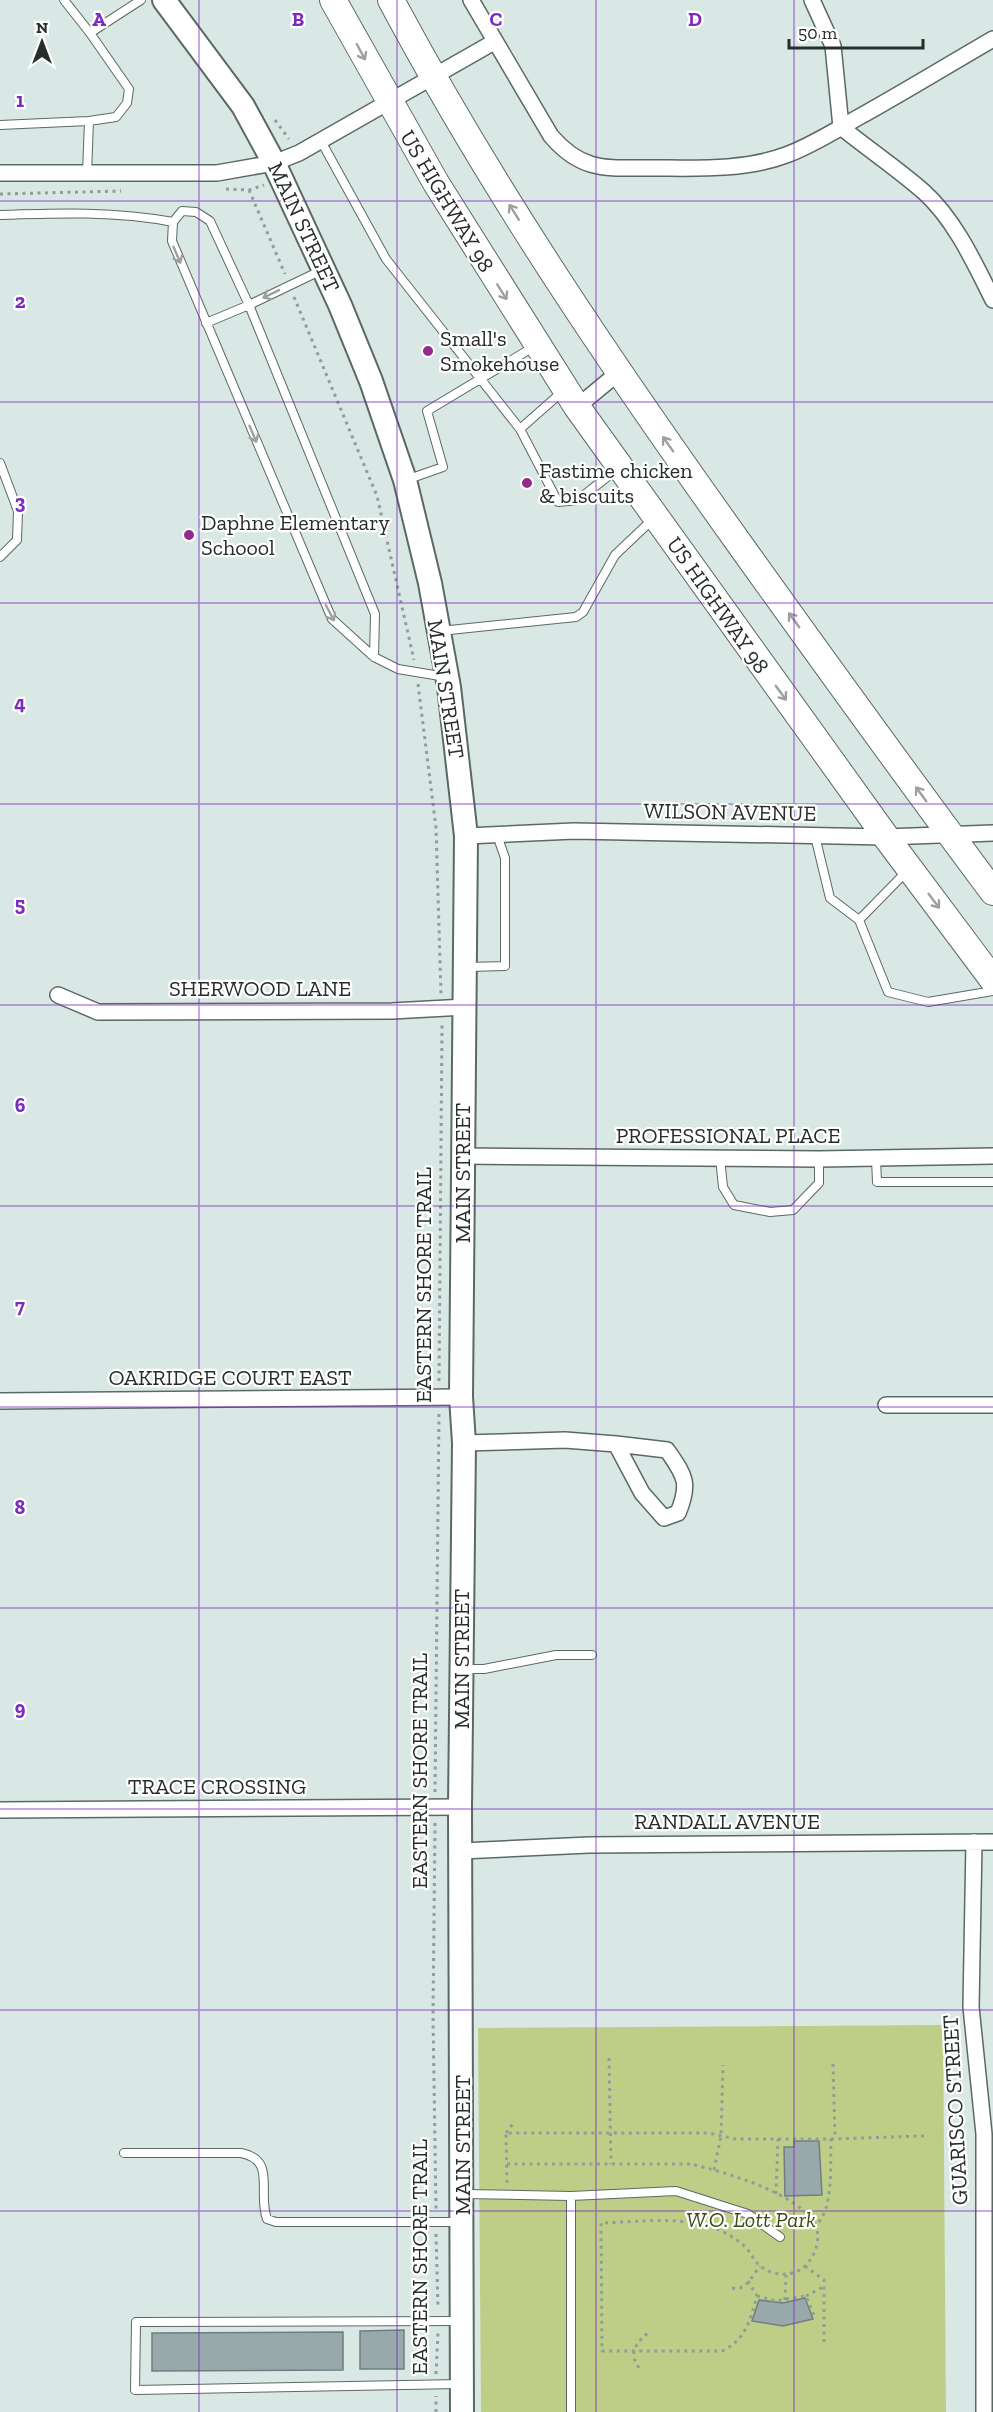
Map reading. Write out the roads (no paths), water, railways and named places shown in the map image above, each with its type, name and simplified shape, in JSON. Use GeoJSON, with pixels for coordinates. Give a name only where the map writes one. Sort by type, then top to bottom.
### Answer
{"type":"FeatureCollection","features":[{"type":"Feature","properties":{"kind":"main road","name":"MAIN STREET"},"geometry":{"type":"LineString","coordinates":[[164,0],[243,106],[274,163],[324,269],[371,381],[405,480],[447,677],[466,836],[461,1397],[464,1443],[460,1807],[462,2412]]}},
{"type":"Feature","properties":{"kind":"main road","name":"US HIGHWAY 98"},"geometry":{"type":"LineString","coordinates":[[333,0],[388,103],[571,398],[909,869],[993,980]]}},
{"type":"Feature","properties":{"kind":"main road"},"geometry":{"type":"LineString","coordinates":[[391,0],[433,79],[488,170],[618,373],[993,892]]}},
{"type":"Feature","properties":{"kind":"street"},"geometry":{"type":"LineString","coordinates":[[471,0],[551,136],[565,152],[582,163],[602,168],[694,168],[750,164],[786,156],[841,127],[993,39]]}},
{"type":"Feature","properties":{"kind":"street"},"geometry":{"type":"LineString","coordinates":[[812,0],[833,46],[841,127],[925,193],[971,257],[993,300]]}},
{"type":"Feature","properties":{"kind":"street"},"geometry":{"type":"LineString","coordinates":[[0,173],[216,173],[274,163],[321,141],[433,79],[494,42]]}},
{"type":"Feature","properties":{"kind":"street"},"geometry":{"type":"LineString","coordinates":[[571,398],[618,373]]}},
{"type":"Feature","properties":{"kind":"street","name":"WILSON AVENUE"},"geometry":{"type":"LineString","coordinates":[[466,836],[574,831],[886,837],[993,833]]}},
{"type":"Feature","properties":{"kind":"street","name":"SHERWOOD LANE"},"geometry":{"type":"LineString","coordinates":[[58,995],[98,1012],[392,1011],[465,1007]]}},
{"type":"Feature","properties":{"kind":"street","name":"PROFESSIONAL PLACE"},"geometry":{"type":"LineString","coordinates":[[463,1156],[819,1159],[993,1156]]}},
{"type":"Feature","properties":{"kind":"street","name":"OAKRIDGE COURT EAST"},"geometry":{"type":"LineString","coordinates":[[0,1401],[461,1397]]}},
{"type":"Feature","properties":{"kind":"street"},"geometry":{"type":"LineString","coordinates":[[886,1405],[993,1405]]}},
{"type":"Feature","properties":{"kind":"street"},"geometry":{"type":"LineString","coordinates":[[464,1443],[565,1440],[616,1444],[667,1450],[685,1477],[684,1497],[678,1513],[664,1518],[642,1493],[616,1444]]}},
{"type":"Feature","properties":{"kind":"street","name":"TRACE CROSSING"},"geometry":{"type":"LineString","coordinates":[[0,1810],[460,1807]]}},
{"type":"Feature","properties":{"kind":"street","name":"GUARISCO STREET"},"geometry":{"type":"LineString","coordinates":[[974,1842],[971,2007],[984,2134],[984,2412]]}},
{"type":"Feature","properties":{"kind":"street","name":"RANDALL AVENUE"},"geometry":{"type":"LineString","coordinates":[[461,1851],[600,1844],[993,1842]]}},
{"type":"Feature","properties":{"kind":"lane"},"geometry":{"type":"LineString","coordinates":[[0,124],[89,121],[116,117],[127,103],[129,89],[64,0]]}},
{"type":"Feature","properties":{"kind":"lane"},"geometry":{"type":"LineString","coordinates":[[90,33],[141,0]]}},
{"type":"Feature","properties":{"kind":"lane"},"geometry":{"type":"LineString","coordinates":[[87,173],[89,121]]}},
{"type":"Feature","properties":{"kind":"lane"},"geometry":{"type":"LineString","coordinates":[[321,141],[386,259],[520,429],[558,502],[578,500],[620,467]]}},
{"type":"Feature","properties":{"kind":"lane"},"geometry":{"type":"LineString","coordinates":[[374,657],[375,614],[249,305],[210,221],[196,212],[182,211],[173,222],[172,241],[332,620],[374,657],[398,669],[447,677]]}},
{"type":"Feature","properties":{"kind":"lane"},"geometry":{"type":"LineString","coordinates":[[0,215],[56,213],[138,216],[173,222]]}},
{"type":"Feature","properties":{"kind":"lane"},"geometry":{"type":"LineString","coordinates":[[206,323],[324,269]]}},
{"type":"Feature","properties":{"kind":"lane"},"geometry":{"type":"LineString","coordinates":[[405,480],[443,467],[427,411],[537,345]]}},
{"type":"Feature","properties":{"kind":"lane"},"geometry":{"type":"LineString","coordinates":[[520,429],[571,398]]}},
{"type":"Feature","properties":{"kind":"lane"},"geometry":{"type":"LineString","coordinates":[[0,463],[18,512],[17,540],[0,557]]}},
{"type":"Feature","properties":{"kind":"lane"},"geometry":{"type":"LineString","coordinates":[[438,631],[576,617],[583,612],[622,546],[655,517]]}},
{"type":"Feature","properties":{"kind":"lane"},"geometry":{"type":"LineString","coordinates":[[466,967],[506,966],[505,858],[497,835]]}},
{"type":"Feature","properties":{"kind":"lane"},"geometry":{"type":"LineString","coordinates":[[815,836],[830,898],[859,920],[888,992],[928,1002],[993,991]]}},
{"type":"Feature","properties":{"kind":"lane"},"geometry":{"type":"LineString","coordinates":[[859,920],[909,869]]}},
{"type":"Feature","properties":{"kind":"lane"},"geometry":{"type":"LineString","coordinates":[[720,1158],[723,1188],[734,1205],[770,1212],[793,1210],[809,1196],[819,1183],[819,1159]]}},
{"type":"Feature","properties":{"kind":"lane"},"geometry":{"type":"LineString","coordinates":[[876,1159],[877,1182],[993,1182]]}},
{"type":"Feature","properties":{"kind":"lane"},"geometry":{"type":"LineString","coordinates":[[461,1668],[484,1669],[556,1655],[592,1655]]}},
{"type":"Feature","properties":{"kind":"lane"},"geometry":{"type":"LineString","coordinates":[[124,2153],[241,2153],[253,2155],[261,2161],[263,2169],[263,2209],[267,2219],[276,2222],[462,2222]]}},
{"type":"Feature","properties":{"kind":"lane"},"geometry":{"type":"LineString","coordinates":[[462,2194],[570,2196],[676,2191],[748,2214],[780,2237]]}},
{"type":"Feature","properties":{"kind":"lane"},"geometry":{"type":"LineString","coordinates":[[570,2196],[572,2412]]}},
{"type":"Feature","properties":{"kind":"lane"},"geometry":{"type":"LineString","coordinates":[[461,2384],[135,2390],[136,2322],[462,2321]]}},
{"type":"Feature","properties":{"kind":"place","name":"Small's Smokehouse"},"geometry":{"type":"Point","coordinates":[428,351]}},
{"type":"Feature","properties":{"kind":"place","name":"Fastime chicken & biscuits"},"geometry":{"type":"Point","coordinates":[527,483]}},
{"type":"Feature","properties":{"kind":"place","name":"Daphne Elementary Schoool"},"geometry":{"type":"Point","coordinates":[189,535]}},
{"type":"Feature","properties":{"kind":"park label","name":"W.O. Lott Park"},"geometry":{"type":"Point","coordinates":[751,2219]}}]}
